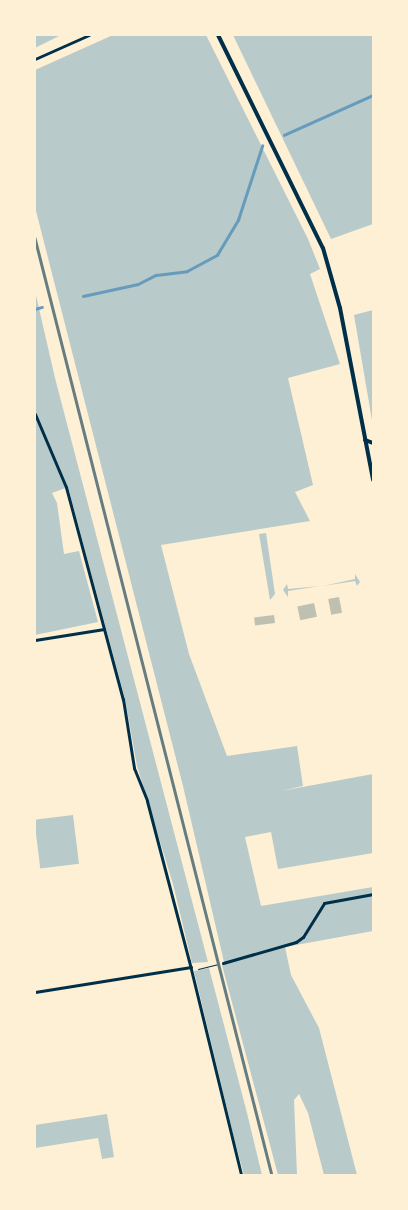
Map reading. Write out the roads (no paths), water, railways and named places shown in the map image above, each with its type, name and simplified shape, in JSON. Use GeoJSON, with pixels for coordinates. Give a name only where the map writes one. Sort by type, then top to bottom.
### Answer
{"type":"FeatureCollection","features":[{"type":"Feature","properties":{"kind":"street"},"geometry":{"type":"LineString","coordinates":[[35,59],[89,35]]}},
{"type":"Feature","properties":{"kind":"street"},"geometry":{"type":"LineString","coordinates":[[218,35],[322,248],[340,308],[373,478]]}},
{"type":"Feature","properties":{"kind":"street"},"geometry":{"type":"LineString","coordinates":[[35,414],[66,488],[123,699],[134,768],[147,801],[242,1175]]}},
{"type":"Feature","properties":{"kind":"street"},"geometry":{"type":"LineString","coordinates":[[366,440],[373,443]]}},
{"type":"Feature","properties":{"kind":"street"},"geometry":{"type":"LineString","coordinates":[[35,640],[104,629]]}},
{"type":"Feature","properties":{"kind":"street"},"geometry":{"type":"LineString","coordinates":[[224,963],[296,942],[303,937],[324,903],[373,894]]}},
{"type":"Feature","properties":{"kind":"street"},"geometry":{"type":"LineString","coordinates":[[35,992],[190,967]]}},
{"type":"Feature","properties":{"kind":"waterway"},"geometry":{"type":"LineString","coordinates":[[284,135],[373,95]]}},
{"type":"Feature","properties":{"kind":"waterway"},"geometry":{"type":"LineString","coordinates":[[83,296],[138,284],[156,275],[187,271],[217,255],[238,220],[262,146]]}},
{"type":"Feature","properties":{"kind":"waterway"},"geometry":{"type":"LineString","coordinates":[[35,309],[42,307]]}},
{"type":"Feature","properties":{"kind":"railway"},"geometry":{"type":"LineString","coordinates":[[35,238],[272,1175]]}}]}
